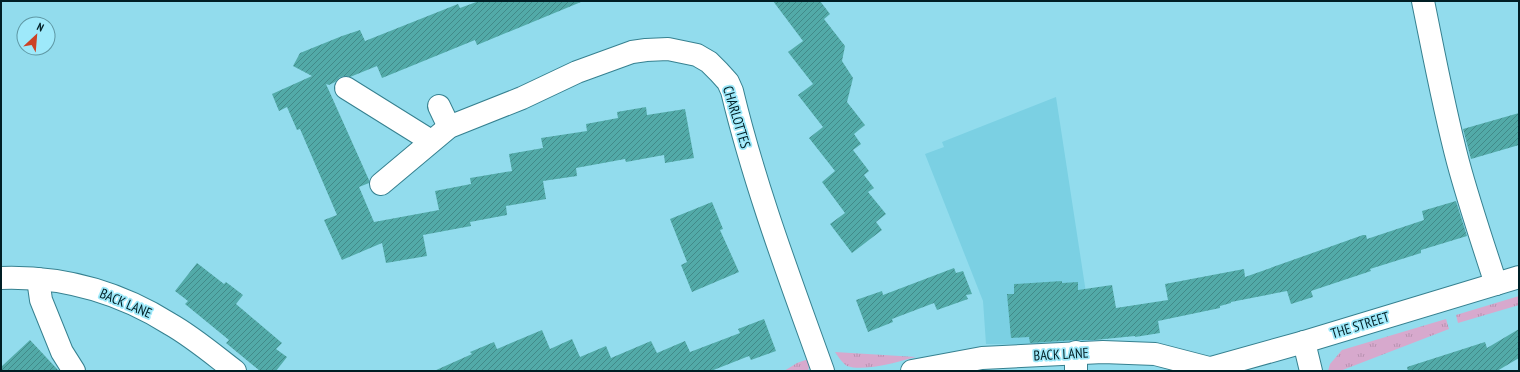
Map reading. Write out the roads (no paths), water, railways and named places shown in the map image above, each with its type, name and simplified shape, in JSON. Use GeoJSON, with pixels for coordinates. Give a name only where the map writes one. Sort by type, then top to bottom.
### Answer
{"type":"FeatureCollection","features":[{"type":"Feature","properties":{"kind":"street"},"geometry":{"type":"LineString","coordinates":[[1422,1],[1444,106],[1458,160],[1471,209],[1496,284]]}},
{"type":"Feature","properties":{"kind":"street","name":"CHARLOTTES"},"geometry":{"type":"LineString","coordinates":[[381,184],[449,127],[522,98],[577,72],[632,52],[668,49],[697,56],[709,62],[728,82],[732,91],[758,189],[823,371]]}},
{"type":"Feature","properties":{"kind":"street"},"geometry":{"type":"LineString","coordinates":[[346,88],[431,141]]}},
{"type":"Feature","properties":{"kind":"street"},"geometry":{"type":"LineString","coordinates":[[439,106],[449,127]]}},
{"type":"Feature","properties":{"kind":"street","name":"THE STREET"},"geometry":{"type":"LineString","coordinates":[[1205,369],[1304,342],[1519,277]]}},
{"type":"Feature","properties":{"kind":"street","name":"BACK LANE"},"geometry":{"type":"LineString","coordinates":[[1,278],[38,279],[82,287],[123,299],[149,311],[171,324],[198,342],[235,371]]}},
{"type":"Feature","properties":{"kind":"street"},"geometry":{"type":"LineString","coordinates":[[38,279],[41,300],[62,352],[74,371]]}},
{"type":"Feature","properties":{"kind":"street"},"geometry":{"type":"LineString","coordinates":[[1304,342],[1311,371]]}},
{"type":"Feature","properties":{"kind":"street","name":"BACK LANE"},"geometry":{"type":"LineString","coordinates":[[912,371],[982,358],[1076,362],[1117,352],[1155,354],[1205,369]]}}]}
